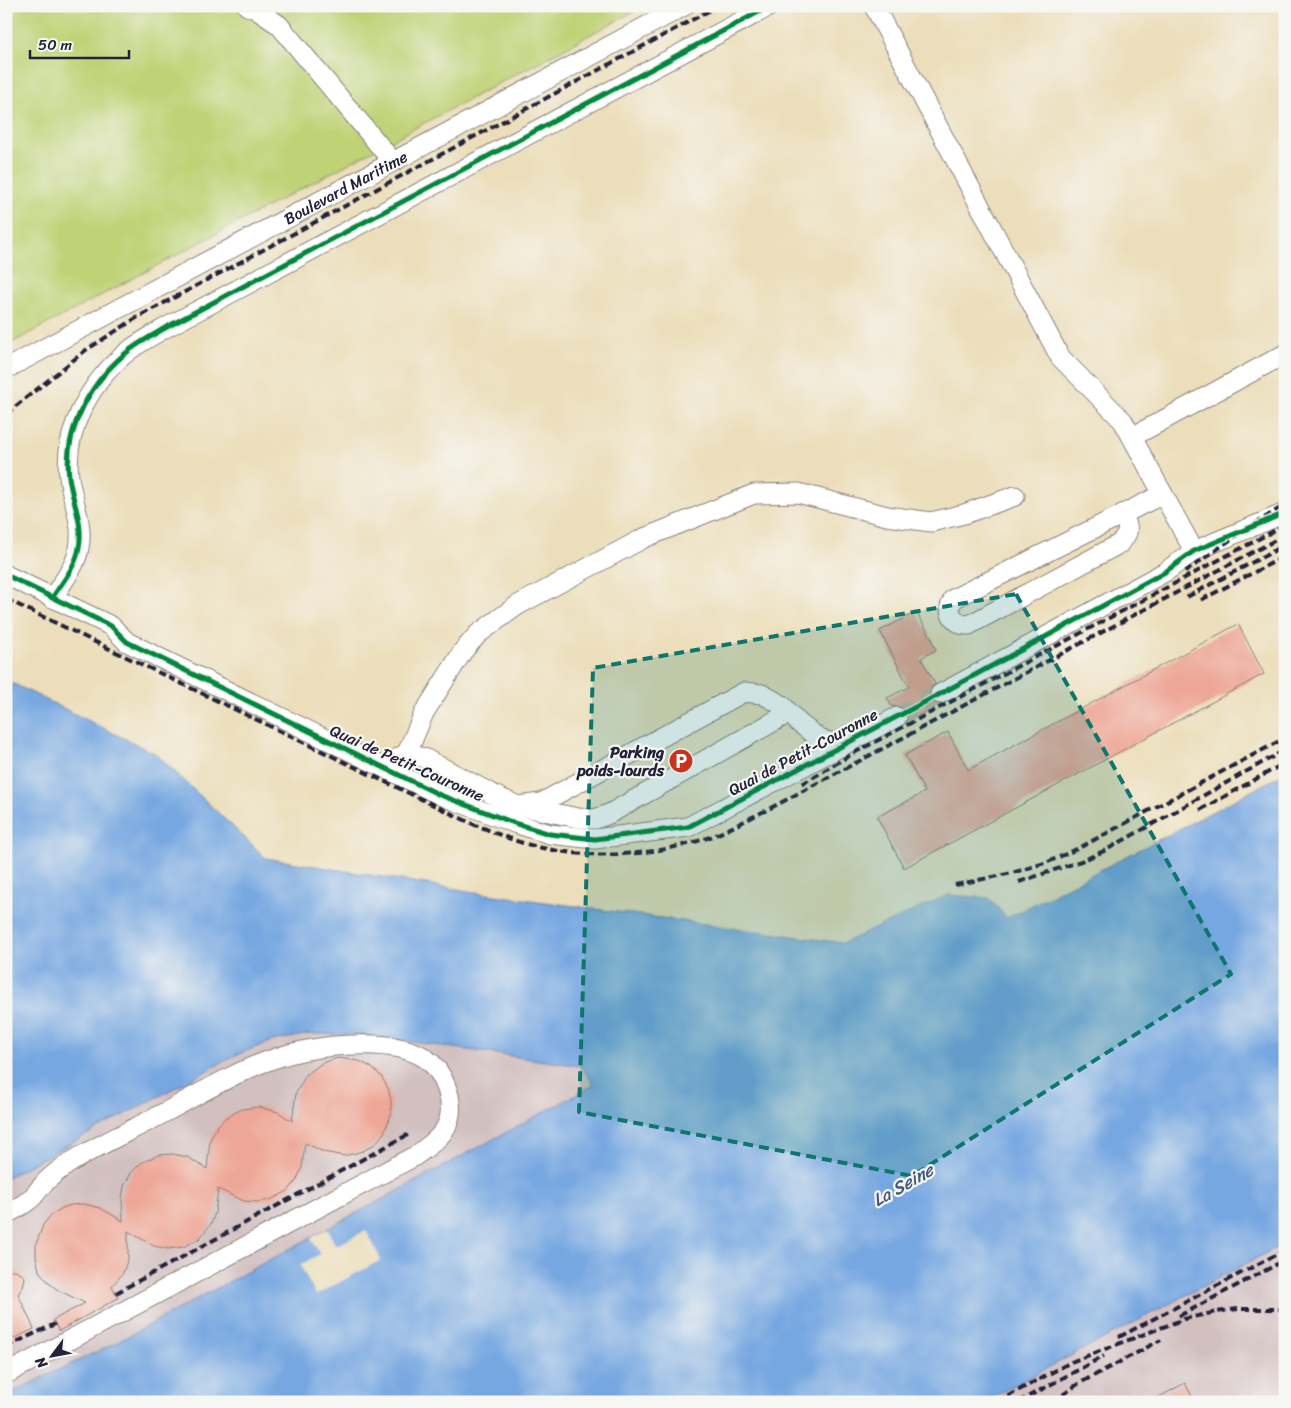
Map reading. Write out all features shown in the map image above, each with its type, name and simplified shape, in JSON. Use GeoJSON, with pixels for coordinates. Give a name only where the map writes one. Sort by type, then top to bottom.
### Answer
{"type":"FeatureCollection","features":[{"type":"Feature","properties":{"kind":"street"},"geometry":{"type":"LineString","coordinates":[[247,6],[254,8],[279,25],[393,162]]}},
{"type":"Feature","properties":{"kind":"street","name":"Boulevard Maritime"},"geometry":{"type":"LineString","coordinates":[[6,369],[684,6]]}},
{"type":"Feature","properties":{"kind":"street"},"geometry":{"type":"LineString","coordinates":[[52,598],[73,564],[79,550],[81,533],[71,489],[68,464],[70,444],[77,420],[92,391],[110,368],[131,348],[166,327],[770,6]]}},
{"type":"Feature","properties":{"kind":"street"},"geometry":{"type":"LineString","coordinates":[[874,6],[1060,357],[1123,421],[1194,551]]}},
{"type":"Feature","properties":{"kind":"street"},"geometry":{"type":"LineString","coordinates":[[1132,437],[1283,356]]}},
{"type":"Feature","properties":{"kind":"street"},"geometry":{"type":"LineString","coordinates":[[790,713],[609,814],[595,819],[518,815],[496,796],[403,760],[424,713],[463,650],[478,634],[518,606],[644,538],[754,494],[798,493],[887,516],[931,522],[964,514],[1015,496]]}},
{"type":"Feature","properties":{"kind":"street"},"geometry":{"type":"LineString","coordinates":[[1122,514],[1128,530],[1126,536],[1119,544],[969,625],[964,625],[953,617],[950,607],[953,599],[1122,514],[1163,494]]}},
{"type":"Feature","properties":{"kind":"street"},"geometry":{"type":"LineString","coordinates":[[940,694],[1165,572],[1194,551],[1285,513]]}},
{"type":"Feature","properties":{"kind":"street","name":"Quai de Petit-Couronne"},"geometry":{"type":"LineString","coordinates":[[6,575],[111,626],[127,642],[314,735],[403,760],[440,795],[518,815],[550,834],[595,839],[688,827],[897,717]]}},
{"type":"Feature","properties":{"kind":"street"},"geometry":{"type":"LineString","coordinates":[[518,815],[744,692],[762,694],[782,705],[799,723],[821,740],[844,746]]}},
{"type":"Feature","properties":{"kind":"street"},"geometry":{"type":"LineString","coordinates":[[6,1214],[30,1200],[43,1184],[67,1165],[246,1070],[278,1058],[302,1051],[330,1047],[386,1045],[423,1057],[432,1064],[446,1084],[451,1111],[447,1125],[437,1140],[415,1156],[6,1374]]}},
{"type":"Feature","properties":{"kind":"highlighted area"},"geometry":{"type":"Polygon","coordinates":[[[1016,594],[1231,974],[912,1176],[579,1112],[593,668],[1016,594]]]}},
{"type":"Feature","properties":{"kind":"shaded area"},"geometry":{"type":"Polygon","coordinates":[[[310,1034],[363,1035],[581,1066],[595,1085],[117,1342],[6,1395],[6,1178],[236,1055],[272,1041],[310,1034]]]}},
{"type":"Feature","properties":{"kind":"shaded area"},"geometry":{"type":"Polygon","coordinates":[[[1285,1167],[1285,1402],[788,1402],[1285,1167]]]}},
{"type":"Feature","properties":{"kind":"green space"},"geometry":{"type":"Polygon","coordinates":[[[37,6],[644,6],[6,346],[6,9],[37,6]]]}},
{"type":"Feature","properties":{"kind":"water","name":"La Seine"},"geometry":{"type":"Polygon","coordinates":[[[6,680],[156,754],[266,858],[487,894],[843,943],[948,895],[989,898],[1007,918],[1285,773],[1285,1243],[983,1402],[6,1402],[6,1395],[117,1342],[594,1085],[581,1066],[363,1035],[310,1034],[272,1041],[236,1055],[6,1178],[6,680]]]}},
{"type":"Feature","properties":{"kind":"pier"},"geometry":{"type":"Polygon","coordinates":[[[327,1229],[336,1246],[366,1230],[381,1260],[316,1295],[300,1265],[320,1254],[311,1238],[327,1229]]]}},
{"type":"Feature","properties":{"kind":"building"},"geometry":{"type":"Polygon","coordinates":[[[916,612],[933,640],[936,650],[921,658],[935,684],[930,689],[930,699],[938,705],[907,721],[907,711],[903,707],[892,707],[887,698],[909,687],[880,631],[916,612]]]}},
{"type":"Feature","properties":{"kind":"building"},"geometry":{"type":"Polygon","coordinates":[[[1238,624],[1264,674],[904,868],[877,817],[925,792],[905,755],[948,732],[968,770],[1238,624]]]}},
{"type":"Feature","properties":{"kind":"building"},"geometry":{"type":"Polygon","coordinates":[[[338,1058],[359,1061],[371,1067],[381,1076],[388,1088],[391,1101],[391,1115],[384,1133],[375,1144],[363,1151],[344,1156],[324,1152],[305,1143],[302,1168],[296,1181],[288,1191],[270,1200],[244,1201],[218,1189],[215,1213],[211,1224],[199,1239],[183,1247],[168,1249],[154,1246],[128,1231],[128,1258],[123,1273],[112,1286],[118,1298],[59,1331],[53,1320],[85,1303],[58,1290],[39,1271],[36,1244],[43,1225],[51,1215],[71,1205],[84,1204],[100,1208],[123,1221],[122,1199],[124,1186],[131,1173],[141,1163],[158,1155],[173,1154],[187,1157],[207,1169],[210,1140],[216,1128],[225,1118],[242,1109],[259,1107],[278,1112],[292,1121],[296,1093],[306,1075],[322,1063],[338,1058]]]}},
{"type":"Feature","properties":{"kind":"building"},"geometry":{"type":"Polygon","coordinates":[[[6,1270],[16,1270],[25,1277],[23,1287],[18,1294],[34,1329],[6,1342],[6,1270]]]}},
{"type":"Feature","properties":{"kind":"building"},"geometry":{"type":"Polygon","coordinates":[[[1185,1383],[1195,1402],[1150,1402],[1185,1383]]]}},
{"type":"Feature","properties":{"kind":"tunnel"},"geometry":{"type":"LineString","coordinates":[[897,717],[940,694]]}},
{"type":"Feature","properties":{"kind":"railway"},"geometry":{"type":"LineString","coordinates":[[6,414],[86,350],[138,317],[718,6]]}},
{"type":"Feature","properties":{"kind":"railway"},"geometry":{"type":"LineString","coordinates":[[1185,572],[1240,533],[1285,505]]}},
{"type":"Feature","properties":{"kind":"railway"},"geometry":{"type":"LineString","coordinates":[[802,784],[852,754],[1285,525]]}},
{"type":"Feature","properties":{"kind":"railway"},"geometry":{"type":"LineString","coordinates":[[6,599],[475,825],[535,846],[559,851],[584,854],[636,853],[661,850],[710,837],[765,811],[1285,535]]}},
{"type":"Feature","properties":{"kind":"railway"},"geometry":{"type":"LineString","coordinates":[[1187,597],[1285,545]]}},
{"type":"Feature","properties":{"kind":"railway"},"geometry":{"type":"LineString","coordinates":[[1201,600],[1285,556]]}},
{"type":"Feature","properties":{"kind":"railway"},"geometry":{"type":"LineString","coordinates":[[955,885],[1012,873],[1048,862],[1079,848],[1285,738]]}},
{"type":"Feature","properties":{"kind":"railway"},"geometry":{"type":"LineString","coordinates":[[1019,882],[1084,860],[1106,850],[1285,750]]}},
{"type":"Feature","properties":{"kind":"railway"},"geometry":{"type":"LineString","coordinates":[[1200,810],[1285,763]]}},
{"type":"Feature","properties":{"kind":"railway"},"geometry":{"type":"LineString","coordinates":[[116,1293],[411,1133]]}},
{"type":"Feature","properties":{"kind":"railway"},"geometry":{"type":"LineString","coordinates":[[1119,1337],[1285,1250]]}},
{"type":"Feature","properties":{"kind":"railway"},"geometry":{"type":"LineString","coordinates":[[1179,1316],[1285,1260]]}},
{"type":"Feature","properties":{"kind":"railway"},"geometry":{"type":"LineString","coordinates":[[997,1402],[1071,1362],[1184,1319],[1238,1309],[1285,1309]]}},
{"type":"Feature","properties":{"kind":"railway"},"geometry":{"type":"LineString","coordinates":[[6,1347],[55,1324]]}},
{"type":"Feature","properties":{"kind":"railway"},"geometry":{"type":"LineString","coordinates":[[1053,1402],[1078,1384],[1161,1340]]}},
{"type":"Feature","properties":{"kind":"railway"},"geometry":{"type":"LineString","coordinates":[[1018,1402],[1104,1356]]}},
{"type":"Feature","properties":{"kind":"cycle path"},"geometry":{"type":"LineString","coordinates":[[52,598],[72,568],[79,548],[79,521],[70,486],[68,459],[76,423],[93,389],[104,374],[131,349],[167,327],[770,6]]}},
{"type":"Feature","properties":{"kind":"cycle path"},"geometry":{"type":"LineString","coordinates":[[6,575],[111,626],[127,642],[440,795],[517,824],[550,834],[595,839],[688,827],[940,694],[1165,572],[1194,551],[1285,513]]}},
{"type":"Feature","properties":{"kind":"place","name":"Parking poids-lourds"},"geometry":{"type":"Point","coordinates":[681,761]}}]}
